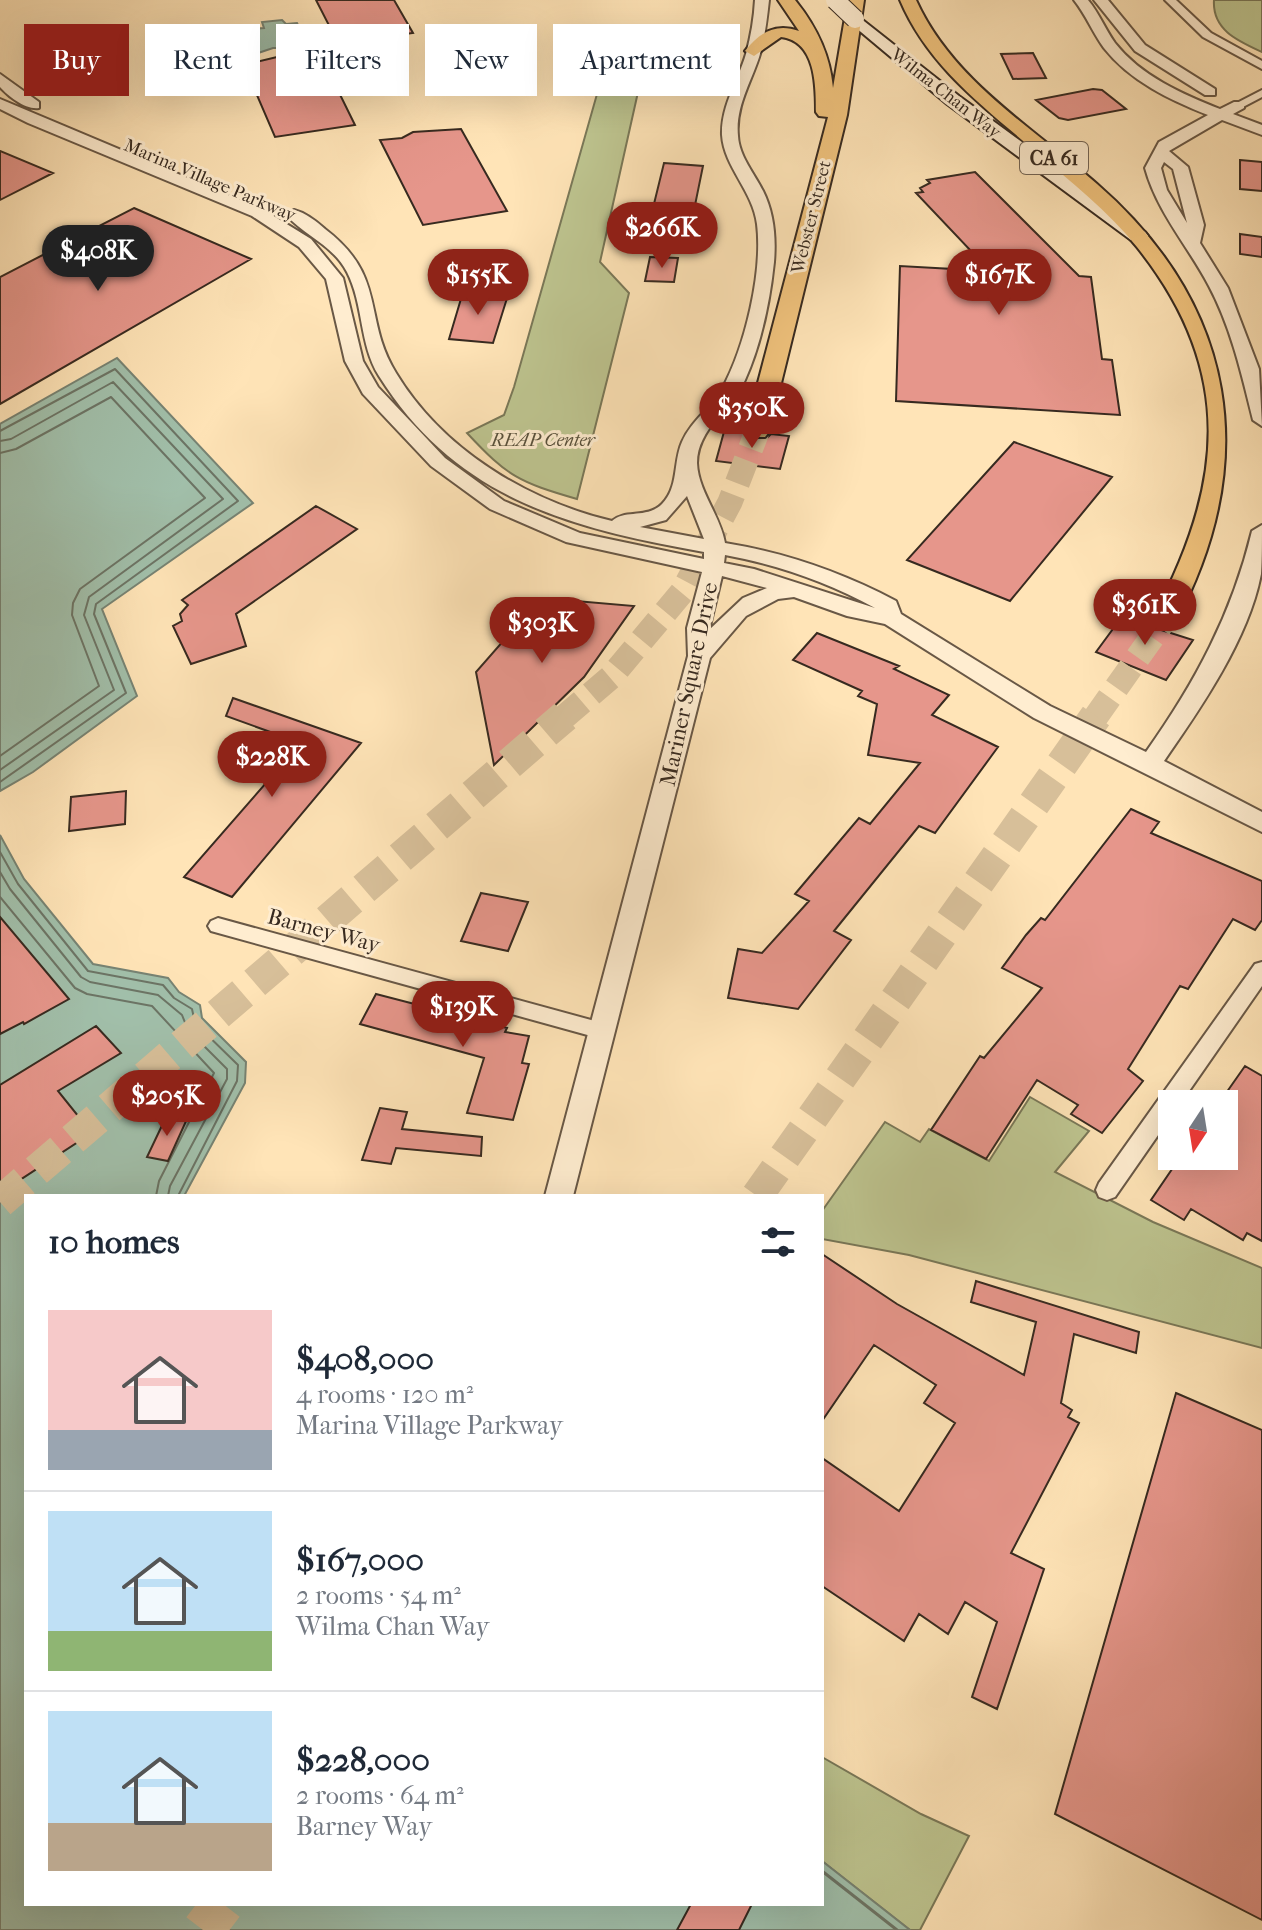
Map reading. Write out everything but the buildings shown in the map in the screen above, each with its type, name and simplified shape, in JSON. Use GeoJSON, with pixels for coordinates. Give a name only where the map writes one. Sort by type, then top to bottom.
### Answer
{"type":"FeatureCollection","features":[{"type":"Feature","properties":{"kind":"main road"},"geometry":{"type":"LineString","coordinates":[[786,0],[815,41],[825,91],[826,156]]}},
{"type":"Feature","properties":{"kind":"main road","name":"Wilma Chan Way"},"geometry":{"type":"LineString","coordinates":[[835,0],[953,100],[1140,237]]}},
{"type":"Feature","properties":{"kind":"main road","name":"Webster Street"},"geometry":{"type":"LineString","coordinates":[[757,432],[838,115],[856,0]]}},
{"type":"Feature","properties":{"kind":"main road","name":"CA 61"},"geometry":{"type":"LineString","coordinates":[[908,0],[930,43],[966,82],[1111,207],[1140,237],[1175,284],[1199,330],[1216,379],[1222,427],[1220,480],[1210,521],[1190,574],[1165,619]]}},
{"type":"Feature","properties":{"kind":"main road"},"geometry":{"type":"LineString","coordinates":[[926,0],[966,82]]}},
{"type":"Feature","properties":{"kind":"main road"},"geometry":{"type":"LineString","coordinates":[[754,51],[772,35],[793,33],[804,38],[820,62]]}},
{"type":"Feature","properties":{"kind":"street"},"geometry":{"type":"LineString","coordinates":[[594,522],[633,523],[660,516],[677,502],[691,441],[722,402],[737,377],[762,284],[766,251],[765,221],[758,198],[730,140],[731,117],[754,51],[762,0]]}},
{"type":"Feature","properties":{"kind":"street"},"geometry":{"type":"LineString","coordinates":[[1081,0],[1111,47],[1131,66],[1166,89],[1262,130]]}},
{"type":"Feature","properties":{"kind":"street"},"geometry":{"type":"LineString","coordinates":[[1101,0],[1122,29],[1152,57],[1198,86],[1262,115]]}},
{"type":"Feature","properties":{"kind":"street"},"geometry":{"type":"LineString","coordinates":[[1170,0],[1207,35],[1262,66]]}},
{"type":"Feature","properties":{"kind":"street","name":"Marina Village Parkway"},"geometry":{"type":"LineString","coordinates":[[0,78],[33,105],[274,205],[311,226],[338,249],[356,274],[378,357],[393,383],[476,468],[493,480],[530,500],[594,522],[649,535],[714,556]]}},
{"type":"Feature","properties":{"kind":"street"},"geometry":{"type":"LineString","coordinates":[[1262,93],[1171,140],[1159,151],[1153,168],[1154,179],[1219,288],[1250,369],[1262,416]]}},
{"type":"Feature","properties":{"kind":"street","name":"Marina Village Parkway"},"geometry":{"type":"LineString","coordinates":[[0,103],[33,120],[258,213],[305,243],[334,278],[354,361],[370,390],[438,462],[475,491],[525,519],[573,538],[639,554],[714,556]]}},
{"type":"Feature","properties":{"kind":"street"},"geometry":{"type":"LineString","coordinates":[[1159,151],[1180,167],[1196,225],[1191,244]]}},
{"type":"Feature","properties":{"kind":"street"},"geometry":{"type":"LineString","coordinates":[[687,468],[709,519],[714,556]]}},
{"type":"Feature","properties":{"kind":"street"},"geometry":{"type":"LineString","coordinates":[[1150,763],[1189,710],[1231,634],[1250,583],[1262,531]]}},
{"type":"Feature","properties":{"kind":"street"},"geometry":{"type":"LineString","coordinates":[[714,556],[855,611],[891,618],[1009,694],[1150,763],[1262,823]]}},
{"type":"Feature","properties":{"kind":"street"},"geometry":{"type":"LineString","coordinates":[[714,556],[775,557],[824,572],[888,606],[891,618]]}},
{"type":"Feature","properties":{"kind":"street","name":"Mariner Square Drive"},"geometry":{"type":"LineString","coordinates":[[560,1194],[699,656],[695,636],[714,556]]}},
{"type":"Feature","properties":{"kind":"street"},"geometry":{"type":"LineString","coordinates":[[699,656],[737,612],[759,596],[793,591],[820,597]]}},
{"type":"Feature","properties":{"kind":"street","name":"Barney Way"},"geometry":{"type":"LineString","coordinates":[[218,926],[602,1031]]}},
{"type":"Feature","properties":{"kind":"street"},"geometry":{"type":"LineString","coordinates":[[1107,1190],[1262,970]]}},
{"type":"Feature","properties":{"kind":"green space"},"geometry":{"type":"Polygon","coordinates":[[[1214,0],[1262,0],[1262,52],[1236,39],[1222,27],[1217,19],[1214,0]]]}},
{"type":"Feature","properties":{"kind":"green space","name":"REAP Center"},"geometry":{"type":"Polygon","coordinates":[[[596,96],[637,96],[600,262],[629,293],[577,499],[541,488],[516,476],[467,433],[504,415],[596,96]]]}},
{"type":"Feature","properties":{"kind":"green space"},"geometry":{"type":"Polygon","coordinates":[[[1030,1097],[1089,1131],[1055,1172],[1153,1222],[1262,1268],[1262,1348],[909,1255],[824,1239],[824,1208],[885,1122],[920,1142],[929,1129],[989,1161],[1030,1097]]]}},
{"type":"Feature","properties":{"kind":"green space"},"geometry":{"type":"Polygon","coordinates":[[[824,1758],[921,1814],[969,1836],[920,1930],[910,1930],[824,1863],[824,1758]]]}},
{"type":"Feature","properties":{"kind":"water"},"geometry":{"type":"Polygon","coordinates":[[[282,20],[286,24],[276,24],[276,48],[260,52],[260,28],[264,28],[262,22],[282,20]]]}},
{"type":"Feature","properties":{"kind":"water"},"geometry":{"type":"Polygon","coordinates":[[[117,358],[253,503],[102,609],[137,696],[33,772],[0,791],[0,424],[117,358]]]}},
{"type":"Feature","properties":{"kind":"water"},"geometry":{"type":"Polygon","coordinates":[[[0,835],[24,879],[93,964],[168,978],[179,992],[200,1005],[202,1018],[246,1062],[245,1083],[185,1194],[24,1194],[24,1906],[824,1906],[824,1863],[910,1930],[0,1930],[0,835]]]}},
{"type":"Feature","properties":{"kind":"tunnel"},"geometry":{"type":"LineString","coordinates":[[563,718],[611,677],[683,591],[730,502],[757,432]]}},
{"type":"Feature","properties":{"kind":"tunnel"},"geometry":{"type":"LineString","coordinates":[[1095,718],[1165,619]]}},
{"type":"Feature","properties":{"kind":"tunnel"},"geometry":{"type":"LineString","coordinates":[[0,1202],[565,716]]}},
{"type":"Feature","properties":{"kind":"tunnel"},"geometry":{"type":"LineString","coordinates":[[758,1194],[1096,716]]}},
{"type":"Feature","properties":{"kind":"tunnel"},"geometry":{"type":"LineString","coordinates":[[203,1930],[221,1906]]}}]}
